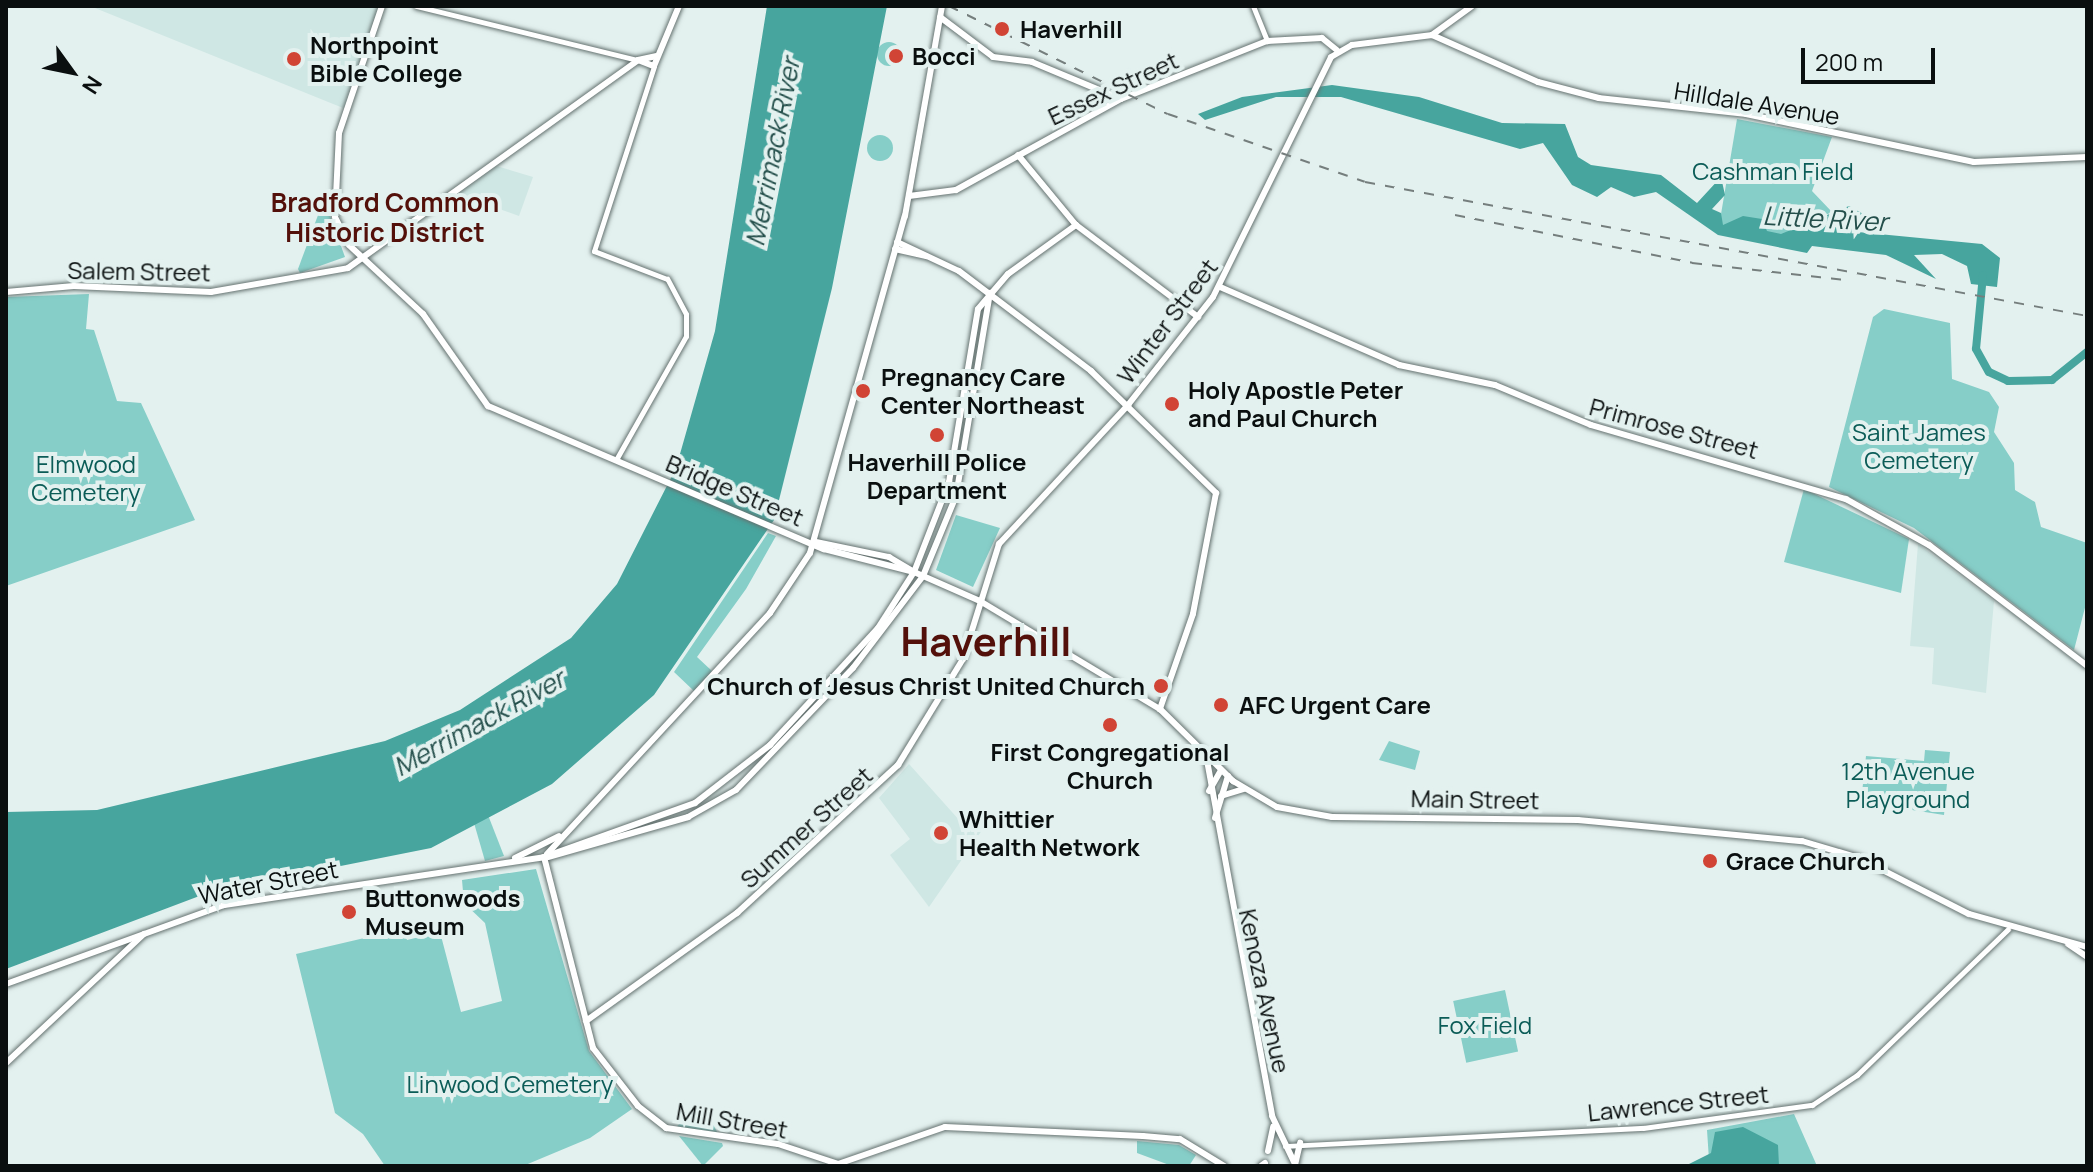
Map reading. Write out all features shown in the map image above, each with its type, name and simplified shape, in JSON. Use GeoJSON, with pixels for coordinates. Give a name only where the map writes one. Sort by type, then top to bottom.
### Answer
{"type":"FeatureCollection","features":[{"type":"Feature","properties":{"kind":"main road","name":"Bridge Street"},"geometry":{"type":"LineString","coordinates":[[382,6],[342,121],[333,182],[340,231],[361,256],[423,314],[483,403],[813,542]]}},
{"type":"Feature","properties":{"kind":"main road"},"geometry":{"type":"LineString","coordinates":[[638,60],[654,66],[679,6]]}},
{"type":"Feature","properties":{"kind":"main road","name":"Water Street"},"geometry":{"type":"LineString","coordinates":[[6,984],[250,899],[544,857],[770,613],[813,542],[909,196],[942,6]]}},
{"type":"Feature","properties":{"kind":"main road"},"geometry":{"type":"LineString","coordinates":[[1337,50],[1432,35],[1472,6]]}},
{"type":"Feature","properties":{"kind":"main road"},"geometry":{"type":"LineString","coordinates":[[940,17],[987,54],[1013,60],[1121,99]]}},
{"type":"Feature","properties":{"kind":"main road","name":"Hilldale Avenue"},"geometry":{"type":"LineString","coordinates":[[1432,35],[1538,82],[1599,98],[1746,114],[1983,163],[2087,157]]}},
{"type":"Feature","properties":{"kind":"main road","name":"Essex Street"},"geometry":{"type":"LineString","coordinates":[[909,196],[946,194],[1121,99],[1267,41],[1322,38],[1337,50]]}},
{"type":"Feature","properties":{"kind":"main road","name":"Winter Street"},"geometry":{"type":"LineString","coordinates":[[980,601],[1006,534],[1128,405],[1220,287],[1314,87],[1337,50]]}},
{"type":"Feature","properties":{"kind":"main road"},"geometry":{"type":"LineString","coordinates":[[638,60],[657,56]]}},
{"type":"Feature","properties":{"kind":"main road","name":"Salem Street"},"geometry":{"type":"LineString","coordinates":[[6,292],[232,290],[343,269],[638,60]]}},
{"type":"Feature","properties":{"kind":"main road"},"geometry":{"type":"LineString","coordinates":[[1018,155],[1076,225],[1198,317]]}},
{"type":"Feature","properties":{"kind":"main road"},"geometry":{"type":"LineString","coordinates":[[544,857],[695,803],[733,781],[878,628],[914,572],[939,521],[967,346],[990,293],[1076,225]]}},
{"type":"Feature","properties":{"kind":"main road"},"geometry":{"type":"LineString","coordinates":[[896,246],[927,256],[990,293],[1128,405],[1216,493],[1193,614],[1160,709]]}},
{"type":"Feature","properties":{"kind":"main road","name":"Primrose Street"},"geometry":{"type":"LineString","coordinates":[[1220,287],[1399,365],[1495,385],[1591,425],[1846,499],[1929,545],[2087,666]]}},
{"type":"Feature","properties":{"kind":"main road"},"geometry":{"type":"LineString","coordinates":[[544,857],[571,855],[688,817],[736,790],[853,668],[923,576],[956,496],[990,293]]}},
{"type":"Feature","properties":{"kind":"main road","name":"Main Street"},"geometry":{"type":"LineString","coordinates":[[813,542],[914,572],[980,601],[1160,709],[1221,770],[1245,789],[1317,816],[1549,818],[1802,841],[1859,858],[2008,929],[2087,947]]}},
{"type":"Feature","properties":{"kind":"main road","name":"Summer Street"},"geometry":{"type":"LineString","coordinates":[[586,1021],[731,918],[878,789],[960,664],[980,601]]}},
{"type":"Feature","properties":{"kind":"main road","name":"Kenoza Avenue"},"geometry":{"type":"LineString","coordinates":[[1206,755],[1209,792],[1274,1123],[1295,1166]]}},
{"type":"Feature","properties":{"kind":"main road"},"geometry":{"type":"LineString","coordinates":[[1209,792],[1221,770]]}},
{"type":"Feature","properties":{"kind":"main road","name":"Kenoza Avenue"},"geometry":{"type":"LineString","coordinates":[[1215,819],[1218,799],[1228,776]]}},
{"type":"Feature","properties":{"kind":"main road"},"geometry":{"type":"LineString","coordinates":[[1218,799],[1245,789]]}},
{"type":"Feature","properties":{"kind":"main road","name":"Water Street"},"geometry":{"type":"LineString","coordinates":[[500,864],[562,835]]}},
{"type":"Feature","properties":{"kind":"main road","name":"Mill Street"},"geometry":{"type":"LineString","coordinates":[[544,857],[586,1021],[599,1058],[625,1091],[658,1123],[683,1133],[778,1144],[843,1164],[945,1127],[1020,1127],[1180,1139],[1224,1166]]}},
{"type":"Feature","properties":{"kind":"main road"},"geometry":{"type":"LineString","coordinates":[[6,1063],[144,934]]}},
{"type":"Feature","properties":{"kind":"main road"},"geometry":{"type":"LineString","coordinates":[[2068,944],[2087,957]]}},
{"type":"Feature","properties":{"kind":"main road"},"geometry":{"type":"LineString","coordinates":[[1268,1151],[1274,1123]]}},
{"type":"Feature","properties":{"kind":"main road"},"geometry":{"type":"LineString","coordinates":[[1295,1166],[1300,1143]]}},
{"type":"Feature","properties":{"kind":"street"},"geometry":{"type":"LineString","coordinates":[[416,6],[638,60]]}},
{"type":"Feature","properties":{"kind":"street"},"geometry":{"type":"LineString","coordinates":[[1253,6],[1267,41]]}},
{"type":"Feature","properties":{"kind":"street"},"geometry":{"type":"LineString","coordinates":[[617,458],[685,343],[686,314],[667,279],[594,251],[654,66]]}},
{"type":"Feature","properties":{"kind":"street","name":"Lawrence Street"},"geometry":{"type":"LineString","coordinates":[[1284,1147],[1300,1143],[1643,1128],[1812,1105],[1857,1075],[2008,929]]}},
{"type":"Feature","properties":{"kind":"shaded area","name":"Northpoint Bible College"},"geometry":{"type":"Polygon","coordinates":[[[90,6],[383,6],[348,110],[90,6]]]}},
{"type":"Feature","properties":{"kind":"shaded area"},"geometry":{"type":"Polygon","coordinates":[[[493,165],[533,177],[519,216],[454,193],[493,165]]]}},
{"type":"Feature","properties":{"kind":"shaded area"},"geometry":{"type":"Polygon","coordinates":[[[1918,544],[1994,601],[1986,693],[1932,684],[1934,648],[1910,646],[1918,544]]]}},
{"type":"Feature","properties":{"kind":"shaded area","name":"Whittier Health Network"},"geometry":{"type":"Polygon","coordinates":[[[909,764],[969,831],[982,818],[987,823],[929,907],[890,855],[910,839],[879,798],[909,764]]]}},
{"type":"Feature","properties":{"kind":"green space"},"geometry":{"type":"Polygon","coordinates":[[[889,42],[900,49],[901,54],[894,65],[889,66],[878,59],[877,54],[884,43],[889,42]]]}},
{"type":"Feature","properties":{"kind":"green space","name":"Cashman Field"},"geometry":{"type":"Polygon","coordinates":[[[1737,119],[1832,137],[1812,191],[1832,212],[1783,235],[1719,226],[1737,119]]]}},
{"type":"Feature","properties":{"kind":"green space"},"geometry":{"type":"Polygon","coordinates":[[[880,135],[889,139],[893,148],[889,157],[880,161],[871,157],[867,148],[871,139],[880,135]]]}},
{"type":"Feature","properties":{"kind":"green space"},"geometry":{"type":"Polygon","coordinates":[[[324,199],[345,257],[300,273],[298,269],[324,199]]]}},
{"type":"Feature","properties":{"kind":"green space","name":"Elmwood Cemetery"},"geometry":{"type":"Polygon","coordinates":[[[89,294],[86,329],[94,330],[117,401],[141,403],[195,520],[6,586],[6,297],[89,294]]]}},
{"type":"Feature","properties":{"kind":"green space","name":"Saint James Cemetery"},"geometry":{"type":"Polygon","coordinates":[[[1884,309],[1950,323],[1952,379],[1989,392],[1999,407],[1994,432],[2014,463],[2015,490],[2035,502],[2041,527],[2087,543],[2087,600],[2074,650],[1914,528],[1829,487],[1873,317],[1884,309]]]}},
{"type":"Feature","properties":{"kind":"green space"},"geometry":{"type":"Polygon","coordinates":[[[1804,489],[1909,539],[1901,593],[1784,562],[1804,489]]]}},
{"type":"Feature","properties":{"kind":"green space"},"geometry":{"type":"Polygon","coordinates":[[[956,515],[1000,528],[973,587],[936,570],[956,515]]]}},
{"type":"Feature","properties":{"kind":"green space"},"geometry":{"type":"Polygon","coordinates":[[[768,533],[776,536],[746,589],[697,657],[712,671],[694,691],[674,672],[768,533]]]}},
{"type":"Feature","properties":{"kind":"green space"},"geometry":{"type":"Polygon","coordinates":[[[1389,741],[1420,751],[1415,770],[1379,760],[1389,741]]]}},
{"type":"Feature","properties":{"kind":"green space","name":"12th Avenue Playground"},"geometry":{"type":"Polygon","coordinates":[[[1925,750],[1950,752],[1944,815],[1861,802],[1866,756],[1924,761],[1925,750]]]}},
{"type":"Feature","properties":{"kind":"green space"},"geometry":{"type":"Polygon","coordinates":[[[488,815],[504,856],[485,861],[474,823],[488,815]]]}},
{"type":"Feature","properties":{"kind":"green space","name":"Linwood Cemetery"},"geometry":{"type":"Polygon","coordinates":[[[536,869],[589,1051],[632,1109],[590,1138],[523,1166],[385,1166],[363,1134],[335,1113],[296,954],[403,929],[407,940],[440,932],[461,1012],[502,1001],[485,923],[464,903],[462,880],[536,869]]]}},
{"type":"Feature","properties":{"kind":"green space","name":"Fox Field"},"geometry":{"type":"Polygon","coordinates":[[[1505,990],[1518,1052],[1466,1063],[1453,1001],[1505,990]]]}},
{"type":"Feature","properties":{"kind":"green space"},"geometry":{"type":"Polygon","coordinates":[[[703,1107],[719,1135],[679,1129],[677,1126],[703,1107]]]}},
{"type":"Feature","properties":{"kind":"green space"},"geometry":{"type":"Polygon","coordinates":[[[1794,1114],[1817,1166],[1696,1166],[1709,1160],[1707,1130],[1794,1114]]]}},
{"type":"Feature","properties":{"kind":"green space"},"geometry":{"type":"Polygon","coordinates":[[[679,1136],[722,1143],[723,1146],[703,1166],[679,1136]]]}},
{"type":"Feature","properties":{"kind":"green space"},"geometry":{"type":"Polygon","coordinates":[[[1137,1141],[1179,1145],[1196,1155],[1189,1166],[1172,1166],[1137,1153],[1137,1141]]]}},
{"type":"Feature","properties":{"kind":"water","name":"Merrimack River"},"geometry":{"type":"Polygon","coordinates":[[[767,6],[887,6],[832,288],[774,520],[654,695],[552,784],[431,848],[210,892],[6,969],[6,812],[97,810],[385,741],[460,710],[571,638],[617,584],[676,468],[715,331],[767,6]]]}},
{"type":"Feature","properties":{"kind":"water"},"geometry":{"type":"Polygon","coordinates":[[[1332,85],[1419,97],[1502,123],[1565,124],[1578,157],[1591,165],[1661,175],[1697,203],[1721,177],[1725,195],[1712,209],[1721,213],[1723,225],[1743,216],[1762,219],[1767,231],[1781,234],[1849,206],[1865,215],[1858,232],[1982,244],[2000,258],[1997,287],[1971,284],[1967,266],[1942,254],[1914,255],[1936,279],[1886,255],[1812,246],[1807,253],[1718,235],[1656,192],[1634,197],[1611,187],[1597,197],[1572,185],[1543,143],[1520,149],[1341,97],[1276,97],[1205,120],[1198,114],[1242,97],[1332,85]]]}},
{"type":"Feature","properties":{"kind":"water"},"geometry":{"type":"Polygon","coordinates":[[[1743,1127],[1778,1145],[1779,1166],[1685,1166],[1711,1153],[1715,1132],[1743,1127]]]}},
{"type":"Feature","properties":{"kind":"waterway","name":"Little River"},"geometry":{"type":"LineString","coordinates":[[1983,275],[1976,349],[1989,372],[2008,381],[2052,380],[2087,352]]}},
{"type":"Feature","properties":{"kind":"railway"},"geometry":{"type":"LineString","coordinates":[[949,6],[1168,114],[1365,182],[2087,316]]}},
{"type":"Feature","properties":{"kind":"railway"},"geometry":{"type":"LineString","coordinates":[[1455,215],[1692,263],[1845,280]]}},
{"type":"Feature","properties":{"kind":"place","name":"Haverhill"},"geometry":{"type":"Point","coordinates":[1002,29]}},
{"type":"Feature","properties":{"kind":"place","name":"Bocci"},"geometry":{"type":"Point","coordinates":[896,56]}},
{"type":"Feature","properties":{"kind":"place","name":"Northpoint Bible College"},"geometry":{"type":"Point","coordinates":[294,59]}},
{"type":"Feature","properties":{"kind":"place","name":"Pregnancy Care Center Northeast"},"geometry":{"type":"Point","coordinates":[863,391]}},
{"type":"Feature","properties":{"kind":"place","name":"Holy Apostle Peter and Paul Church"},"geometry":{"type":"Point","coordinates":[1172,404]}},
{"type":"Feature","properties":{"kind":"place","name":"Haverhill Police Department"},"geometry":{"type":"Point","coordinates":[937,435]}},
{"type":"Feature","properties":{"kind":"place","name":"Church of Jesus Christ United Church"},"geometry":{"type":"Point","coordinates":[1161,686]}},
{"type":"Feature","properties":{"kind":"place","name":"AFC Urgent Care"},"geometry":{"type":"Point","coordinates":[1221,705]}},
{"type":"Feature","properties":{"kind":"place","name":"First Congregational Church"},"geometry":{"type":"Point","coordinates":[1110,725]}},
{"type":"Feature","properties":{"kind":"place","name":"Whittier Health Network"},"geometry":{"type":"Point","coordinates":[941,833]}},
{"type":"Feature","properties":{"kind":"place","name":"Grace Church"},"geometry":{"type":"Point","coordinates":[1710,861]}},
{"type":"Feature","properties":{"kind":"place","name":"Buttonwoods Museum"},"geometry":{"type":"Point","coordinates":[349,912]}},
{"type":"Feature","properties":{"kind":"district","name":"Bradford Common Historic District"},"geometry":{"type":"Point","coordinates":[385,218]}},
{"type":"Feature","properties":{"kind":"district","name":"Haverhill"},"geometry":{"type":"Point","coordinates":[986,641]}}]}
